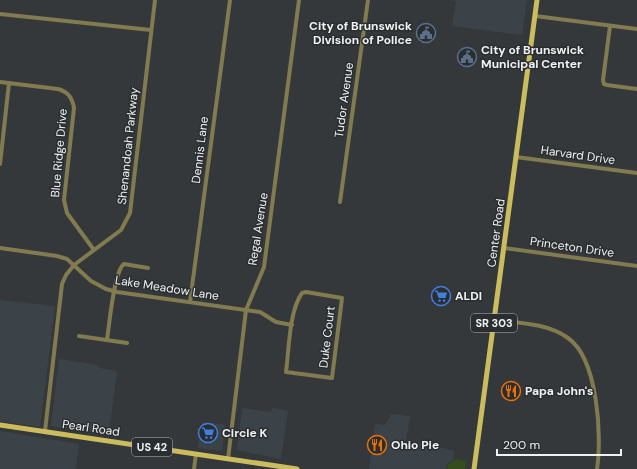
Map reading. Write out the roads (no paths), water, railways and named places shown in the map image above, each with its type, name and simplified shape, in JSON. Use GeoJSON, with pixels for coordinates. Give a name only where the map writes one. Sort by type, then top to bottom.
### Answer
{"type":"FeatureCollection","features":[{"type":"Feature","properties":{"kind":"main road","name":"Center Road"},"geometry":{"type":"LineString","coordinates":[[474,469],[537,0]]}},
{"type":"Feature","properties":{"kind":"main road","name":"Pearl Road"},"geometry":{"type":"LineString","coordinates":[[0,425],[297,469]]}},
{"type":"Feature","properties":{"kind":"street","name":"Shenandoah Parkway"},"geometry":{"type":"LineString","coordinates":[[45,431],[62,284],[66,275],[74,265],[121,230],[130,213],[155,0]]}},
{"type":"Feature","properties":{"kind":"street","name":"Dennis Lane"},"geometry":{"type":"LineString","coordinates":[[190,302],[230,0]]}},
{"type":"Feature","properties":{"kind":"street","name":"Regal Avenue"},"geometry":{"type":"LineString","coordinates":[[228,459],[246,310],[264,267],[299,0]]}},
{"type":"Feature","properties":{"kind":"street","name":"Tudor Avenue"},"geometry":{"type":"LineString","coordinates":[[340,202],[368,0]]}},
{"type":"Feature","properties":{"kind":"street"},"geometry":{"type":"LineString","coordinates":[[0,14],[151,30]]}},
{"type":"Feature","properties":{"kind":"street"},"geometry":{"type":"LineString","coordinates":[[535,16],[637,29]]}},
{"type":"Feature","properties":{"kind":"street"},"geometry":{"type":"LineString","coordinates":[[610,26],[603,80],[604,84],[637,89]]}},
{"type":"Feature","properties":{"kind":"street"},"geometry":{"type":"LineString","coordinates":[[0,82],[9,83],[0,164]]}},
{"type":"Feature","properties":{"kind":"street","name":"Blue Ridge Drive"},"geometry":{"type":"LineString","coordinates":[[9,83],[58,89],[65,91],[71,97],[74,108],[64,200],[68,213],[94,250]]}},
{"type":"Feature","properties":{"kind":"street","name":"Harvard Drive"},"geometry":{"type":"LineString","coordinates":[[516,157],[637,173]]}},
{"type":"Feature","properties":{"kind":"street","name":"Lake Meadow Lane"},"geometry":{"type":"LineString","coordinates":[[0,248],[57,256],[67,259],[91,281],[114,291],[260,312],[276,322],[292,325]]}},
{"type":"Feature","properties":{"kind":"street","name":"Princeton Drive"},"geometry":{"type":"LineString","coordinates":[[504,248],[637,266]]}},
{"type":"Feature","properties":{"kind":"street"},"geometry":{"type":"LineString","coordinates":[[107,340],[114,291],[119,270],[124,264],[148,268]]}},
{"type":"Feature","properties":{"kind":"street","name":"Duke Court"},"geometry":{"type":"LineString","coordinates":[[306,292],[342,298],[332,378],[286,372],[292,325],[298,297],[302,293],[306,292]]}},
{"type":"Feature","properties":{"kind":"street"},"geometry":{"type":"LineString","coordinates":[[494,320],[531,324],[549,329],[566,337],[579,348],[589,369],[596,402],[600,447],[597,469]]}},
{"type":"Feature","properties":{"kind":"street"},"geometry":{"type":"LineString","coordinates":[[79,336],[126,343]]}},
{"type":"Feature","properties":{"kind":"street"},"geometry":{"type":"LineString","coordinates":[[194,469],[196,454]]}},
{"type":"Feature","properties":{"kind":"place","name":"City of Brunswick Division of Police"},"geometry":{"type":"Point","coordinates":[426,33]}},
{"type":"Feature","properties":{"kind":"place","name":"City of Brunswick Municipal Center"},"geometry":{"type":"Point","coordinates":[467,57]}},
{"type":"Feature","properties":{"kind":"place","name":"ALDI"},"geometry":{"type":"Point","coordinates":[441,296]}},
{"type":"Feature","properties":{"kind":"place","name":"Papa John's"},"geometry":{"type":"Point","coordinates":[511,391]}},
{"type":"Feature","properties":{"kind":"place","name":"Circle K"},"geometry":{"type":"Point","coordinates":[208,433]}},
{"type":"Feature","properties":{"kind":"place","name":"Ohio Pie"},"geometry":{"type":"Point","coordinates":[377,445]}}]}
